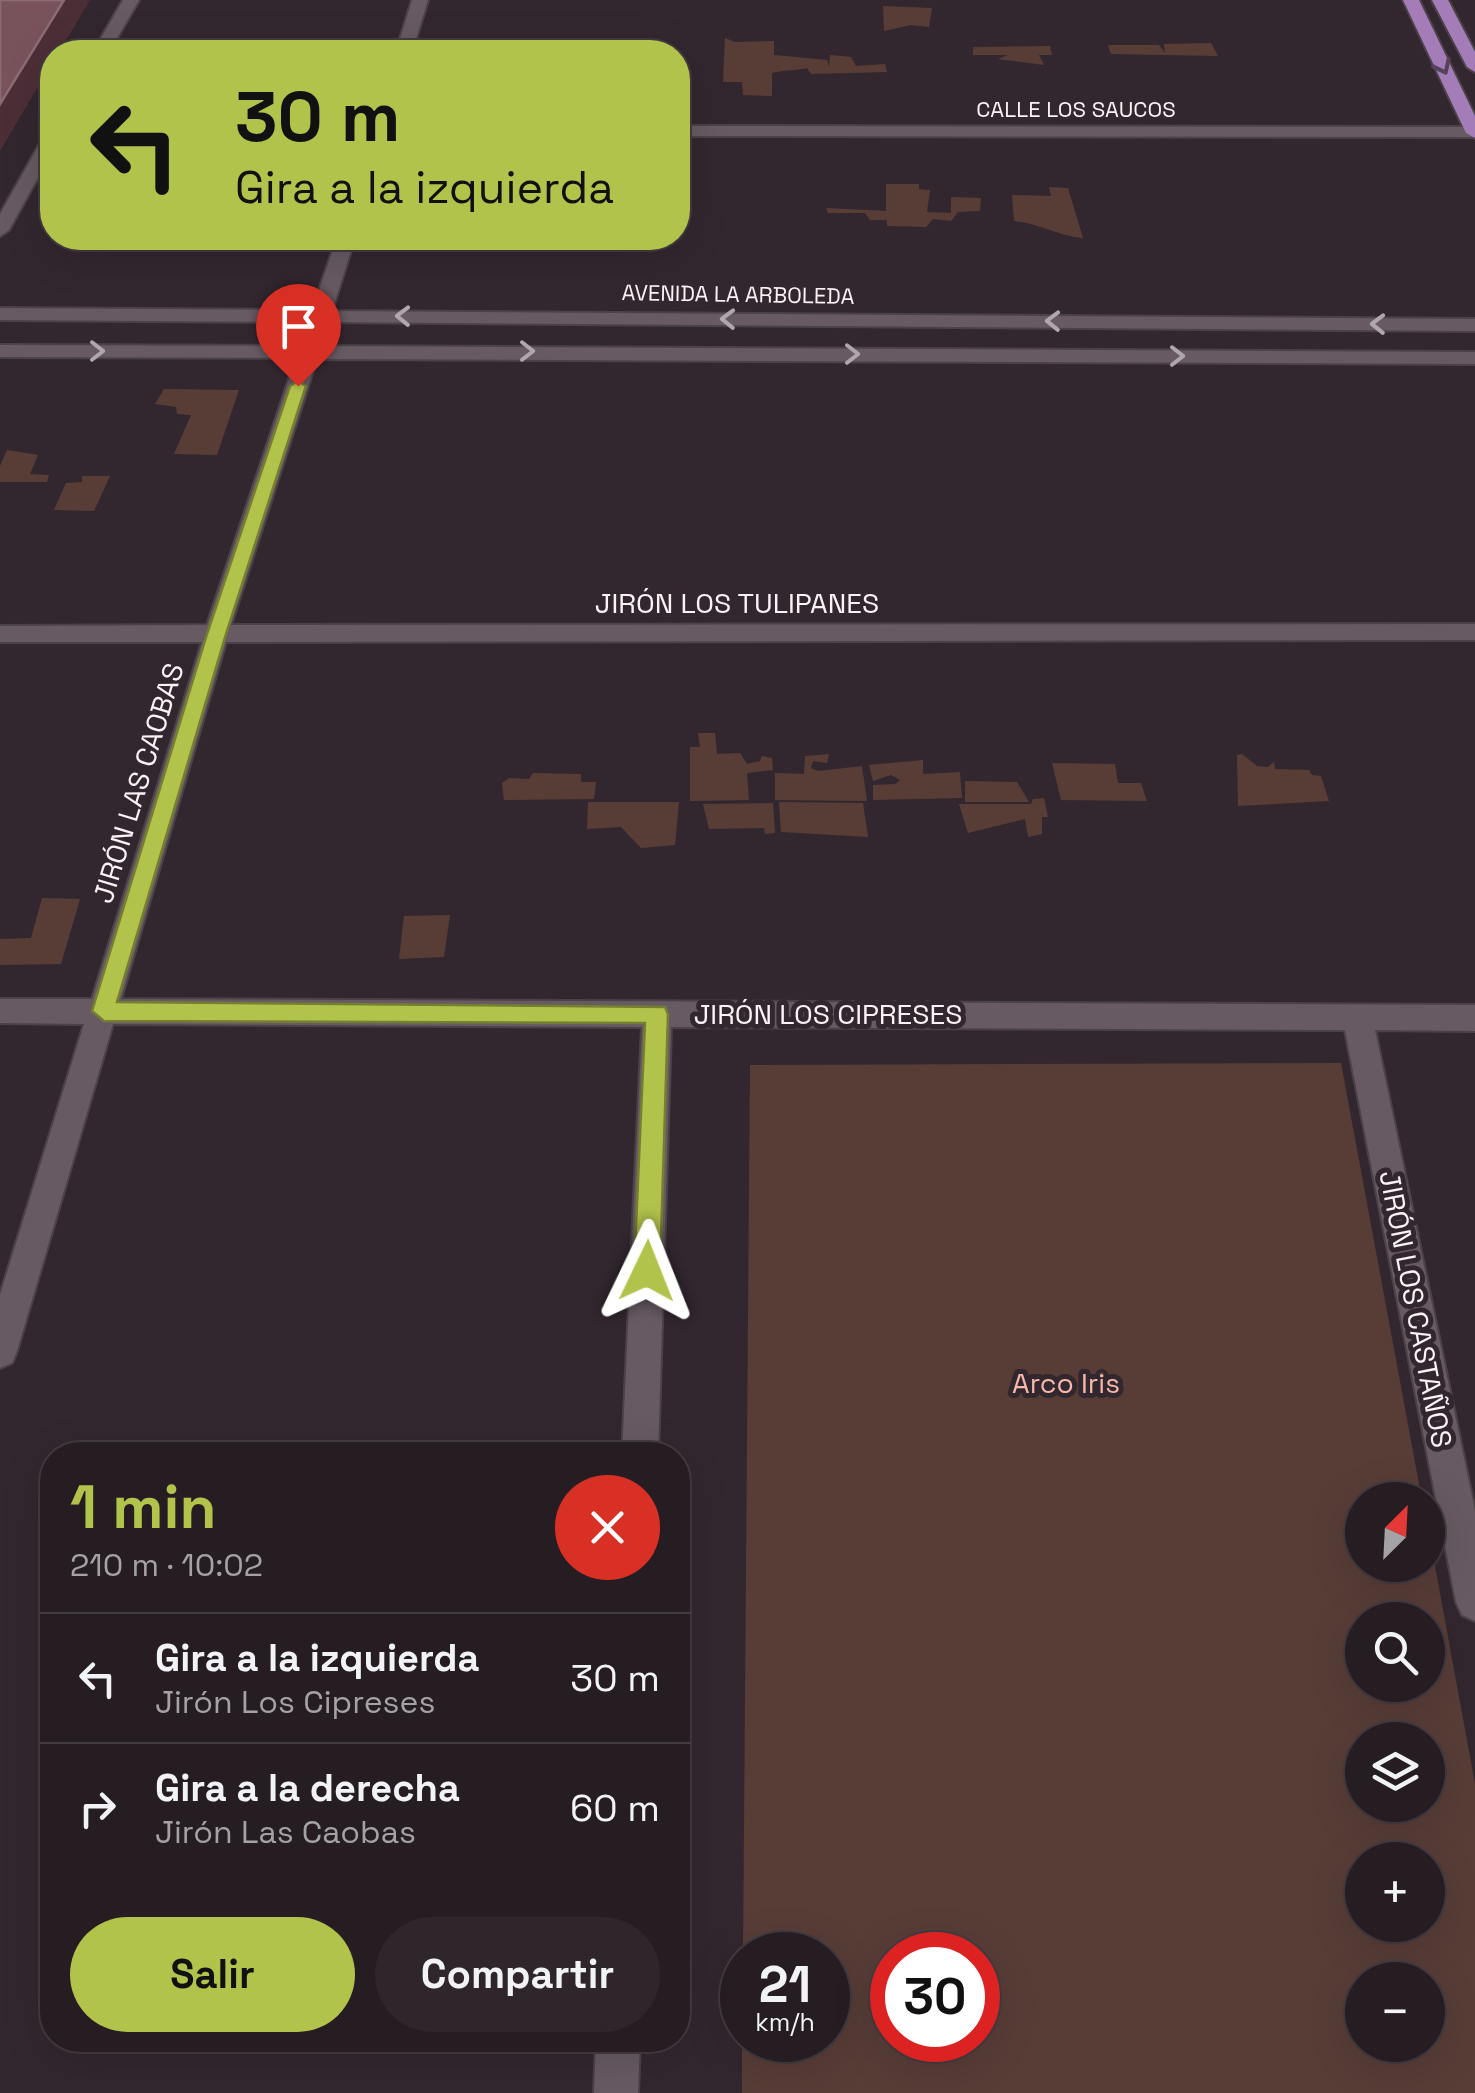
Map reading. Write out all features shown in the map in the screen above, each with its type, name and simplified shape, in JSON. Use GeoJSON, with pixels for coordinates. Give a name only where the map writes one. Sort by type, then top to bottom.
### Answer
{"type":"FeatureCollection","features":[{"type":"Feature","properties":{"kind":"main road"},"geometry":{"type":"LineString","coordinates":[[1411,0],[1475,132]]}},
{"type":"Feature","properties":{"kind":"main road"},"geometry":{"type":"LineString","coordinates":[[1440,0],[1475,67]]}},
{"type":"Feature","properties":{"kind":"street"},"geometry":{"type":"LineString","coordinates":[[109,40],[132,0]]}},
{"type":"Feature","properties":{"kind":"street"},"geometry":{"type":"LineString","coordinates":[[408,40],[420,0]]}},
{"type":"Feature","properties":{"kind":"street","name":"CALLE LOS SAUCOS"},"geometry":{"type":"LineString","coordinates":[[690,131],[1475,132]]}},
{"type":"Feature","properties":{"kind":"street"},"geometry":{"type":"LineString","coordinates":[[0,230],[40,159]]}},
{"type":"Feature","properties":{"kind":"street","name":"JIRÓN LAS CAOBAS"},"geometry":{"type":"LineString","coordinates":[[0,1351],[216,634],[342,250]]}},
{"type":"Feature","properties":{"kind":"street","name":"AVENIDA LA ARBOLEDA"},"geometry":{"type":"LineString","coordinates":[[0,314],[1475,325]]}},
{"type":"Feature","properties":{"kind":"street"},"geometry":{"type":"LineString","coordinates":[[0,351],[1475,358]]}},
{"type":"Feature","properties":{"kind":"street","name":"JIRÓN LOS TULIPANES"},"geometry":{"type":"LineString","coordinates":[[0,634],[1475,632]]}},
{"type":"Feature","properties":{"kind":"street","name":"JIRÓN LOS CIPRESES"},"geometry":{"type":"LineString","coordinates":[[0,1011],[1475,1018]]}},
{"type":"Feature","properties":{"kind":"street"},"geometry":{"type":"LineString","coordinates":[[641,1442],[657,1014]]}},
{"type":"Feature","properties":{"kind":"street","name":"JIRÓN LOS CASTAÑOS"},"geometry":{"type":"LineString","coordinates":[[1356,1016],[1475,1602]]}},
{"type":"Feature","properties":{"kind":"street"},"geometry":{"type":"LineString","coordinates":[[616,2093],[618,2052]]}},
{"type":"Feature","properties":{"kind":"green space"},"geometry":{"type":"Polygon","coordinates":[[[883,6],[932,8],[929,27],[911,25],[884,31],[883,6]]]}},
{"type":"Feature","properties":{"kind":"green space"},"geometry":{"type":"Polygon","coordinates":[[[725,38],[735,42],[774,41],[774,55],[827,60],[829,67],[830,55],[851,57],[856,66],[885,64],[887,72],[811,74],[807,68],[772,73],[772,96],[743,95],[742,82],[723,82],[725,38]]]}},
{"type":"Feature","properties":{"kind":"green space"},"geometry":{"type":"Polygon","coordinates":[[[1211,43],[1218,56],[1111,54],[1108,45],[1159,45],[1165,53],[1164,44],[1211,43]]]}},
{"type":"Feature","properties":{"kind":"green space"},"geometry":{"type":"Polygon","coordinates":[[[1050,46],[1052,55],[1039,55],[1044,65],[998,59],[1008,55],[973,55],[973,47],[1050,46]]]}},
{"type":"Feature","properties":{"kind":"green space"},"geometry":{"type":"Polygon","coordinates":[[[886,184],[919,184],[919,189],[930,190],[927,212],[951,213],[951,197],[981,198],[980,211],[958,212],[951,221],[933,219],[926,227],[887,226],[887,220],[870,220],[865,213],[828,213],[826,208],[886,211],[886,184]]]}},
{"type":"Feature","properties":{"kind":"green space"},"geometry":{"type":"Polygon","coordinates":[[[1049,187],[1068,188],[1083,238],[1014,221],[1012,195],[1051,196],[1049,187]]]}},
{"type":"Feature","properties":{"kind":"green space"},"geometry":{"type":"Polygon","coordinates":[[[164,389],[239,390],[217,455],[174,454],[191,415],[177,414],[176,407],[155,404],[164,389]]]}},
{"type":"Feature","properties":{"kind":"green space"},"geometry":{"type":"Polygon","coordinates":[[[7,450],[38,455],[30,474],[49,475],[47,482],[0,482],[0,466],[7,450]]]}},
{"type":"Feature","properties":{"kind":"green space"},"geometry":{"type":"Polygon","coordinates":[[[82,476],[110,476],[94,511],[54,510],[66,483],[82,482],[82,476]]]}},
{"type":"Feature","properties":{"kind":"green space"},"geometry":{"type":"Polygon","coordinates":[[[698,733],[715,733],[717,754],[740,753],[747,764],[760,761],[762,756],[772,758],[773,770],[747,773],[749,800],[690,801],[690,747],[700,747],[698,733]]]}},
{"type":"Feature","properties":{"kind":"green space"},"geometry":{"type":"Polygon","coordinates":[[[829,754],[827,763],[813,761],[811,768],[818,771],[862,766],[867,801],[775,800],[775,773],[804,774],[805,756],[829,754]]]}},
{"type":"Feature","properties":{"kind":"green space"},"geometry":{"type":"Polygon","coordinates":[[[1242,754],[1257,766],[1268,767],[1274,762],[1275,769],[1309,770],[1312,775],[1321,776],[1329,801],[1238,806],[1237,755],[1242,754]]]}},
{"type":"Feature","properties":{"kind":"green space"},"geometry":{"type":"Polygon","coordinates":[[[923,760],[923,774],[960,772],[962,798],[873,800],[873,785],[896,784],[900,780],[891,775],[873,781],[869,765],[923,760]]]}},
{"type":"Feature","properties":{"kind":"green space"},"geometry":{"type":"Polygon","coordinates":[[[1052,763],[1115,764],[1118,783],[1141,783],[1147,801],[1061,800],[1052,763]]]}},
{"type":"Feature","properties":{"kind":"green space"},"geometry":{"type":"Polygon","coordinates":[[[533,773],[581,774],[581,782],[596,782],[594,799],[504,800],[502,783],[509,778],[529,779],[533,773]]]}},
{"type":"Feature","properties":{"kind":"green space"},"geometry":{"type":"Polygon","coordinates":[[[965,781],[1017,782],[1029,802],[965,802],[965,781]]]}},
{"type":"Feature","properties":{"kind":"green space"},"geometry":{"type":"Polygon","coordinates":[[[1044,798],[1048,817],[1042,817],[1042,834],[1028,837],[1025,819],[968,833],[959,804],[1031,804],[1033,799],[1044,798]]]}},
{"type":"Feature","properties":{"kind":"green space"},"geometry":{"type":"Polygon","coordinates":[[[588,802],[679,802],[675,845],[641,848],[621,827],[587,829],[588,802]]]}},
{"type":"Feature","properties":{"kind":"green space"},"geometry":{"type":"Polygon","coordinates":[[[779,802],[863,803],[868,837],[781,832],[779,802]]]}},
{"type":"Feature","properties":{"kind":"green space"},"geometry":{"type":"Polygon","coordinates":[[[773,803],[775,833],[765,834],[764,828],[709,829],[703,804],[773,803]]]}},
{"type":"Feature","properties":{"kind":"green space"},"geometry":{"type":"Polygon","coordinates":[[[42,898],[80,899],[61,964],[0,965],[0,939],[31,938],[42,898]]]}},
{"type":"Feature","properties":{"kind":"green space"},"geometry":{"type":"Polygon","coordinates":[[[450,915],[444,957],[399,959],[404,916],[450,915]]]}},
{"type":"Feature","properties":{"kind":"green space","name":"Arco Iris"},"geometry":{"type":"Polygon","coordinates":[[[1341,1063],[1419,1482],[1345,1482],[1345,1582],[1438,1582],[1442,1602],[1345,1602],[1345,1702],[1445,1702],[1445,1621],[1475,1784],[1475,2093],[742,2093],[742,2062],[850,2062],[850,1932],[743,1932],[750,1065],[1341,1063]]]}},
{"type":"Feature","properties":{"kind":"building"},"geometry":{"type":"Polygon","coordinates":[[[0,0],[64,0],[0,104],[0,0]]]}},
{"type":"Feature","properties":{"kind":"route"},"geometry":{"type":"LineString","coordinates":[[298,386],[216,634],[104,1011],[657,1014],[647,1271]]}}]}
